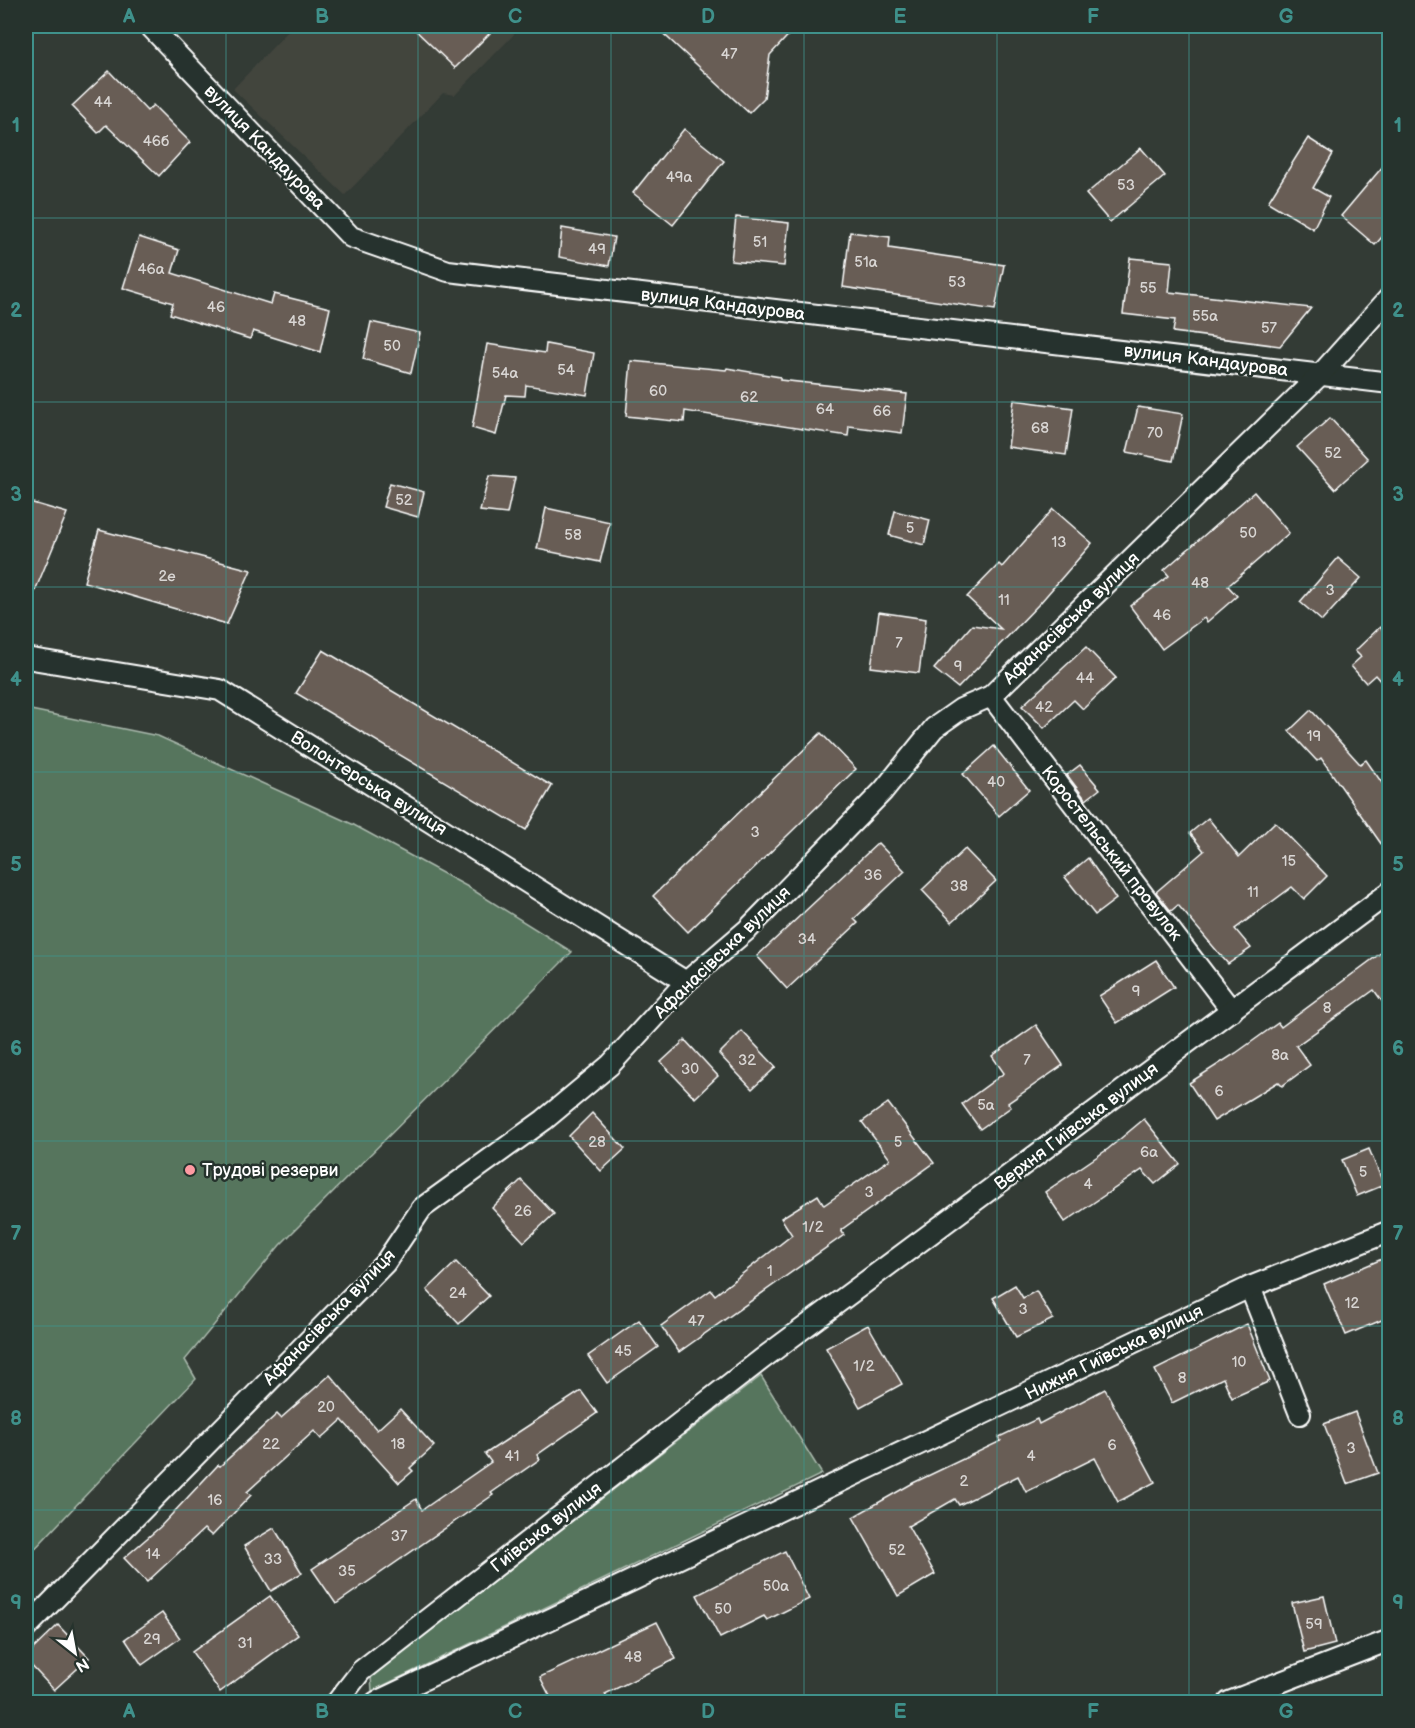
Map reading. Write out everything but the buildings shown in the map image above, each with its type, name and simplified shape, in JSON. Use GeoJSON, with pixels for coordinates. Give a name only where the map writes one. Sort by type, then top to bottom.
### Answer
{"type":"FeatureCollection","features":[{"type":"Feature","properties":{"kind":"street","name":"вулиця Кандаурова"},"geometry":{"type":"LineString","coordinates":[[150,26],[351,237],[448,271],[1389,383]]}},
{"type":"Feature","properties":{"kind":"street","name":"Афанасівська вулиця"},"geometry":{"type":"LineString","coordinates":[[26,1628],[385,1263],[422,1208],[544,1120],[610,1065],[686,982],[748,929],[883,791],[934,728],[961,710],[991,696],[1322,374],[1389,297]]}},
{"type":"Feature","properties":{"kind":"street","name":"Волонтерська вулиця"},"geometry":{"type":"LineString","coordinates":[[26,658],[220,690],[686,982]]}},
{"type":"Feature","properties":{"kind":"street","name":"Коростельський провулок"},"geometry":{"type":"LineString","coordinates":[[991,696],[1232,1011]]}},
{"type":"Feature","properties":{"kind":"street","name":"Верхня Гиївська вулиця"},"geometry":{"type":"LineString","coordinates":[[762,1359],[1389,892]]}},
{"type":"Feature","properties":{"kind":"street","name":"Нижня Гиївська вулиця"},"geometry":{"type":"LineString","coordinates":[[408,1696],[842,1482],[1250,1287],[1389,1231]]}},
{"type":"Feature","properties":{"kind":"street"},"geometry":{"type":"LineString","coordinates":[[1250,1287],[1300,1414]]}},
{"type":"Feature","properties":{"kind":"street","name":"Гиївська вулиця"},"geometry":{"type":"LineString","coordinates":[[337,1702],[361,1671],[762,1359]]}},
{"type":"Feature","properties":{"kind":"street"},"geometry":{"type":"LineString","coordinates":[[1229,1702],[1389,1640]]}},
{"type":"Feature","properties":{"kind":"street"},"geometry":{"type":"LineString","coordinates":[[376,1702],[408,1696]]}},
{"type":"Feature","properties":{"kind":"shaded area"},"geometry":{"type":"Polygon","coordinates":[[[293,26],[522,26],[455,95],[443,93],[345,195],[233,89],[293,26]]]}},
{"type":"Feature","properties":{"kind":"green space","name":"Трудові резерви"},"geometry":{"type":"Polygon","coordinates":[[[26,709],[158,736],[352,824],[468,887],[572,952],[280,1245],[185,1360],[196,1379],[26,1558],[26,709]]]}},
{"type":"Feature","properties":{"kind":"green space"},"geometry":{"type":"Polygon","coordinates":[[[761,1376],[822,1474],[372,1691],[371,1676],[761,1376]]]}},
{"type":"Feature","properties":{"kind":"place","name":"Трудові резерви"},"geometry":{"type":"Point","coordinates":[190,1170]}}]}
